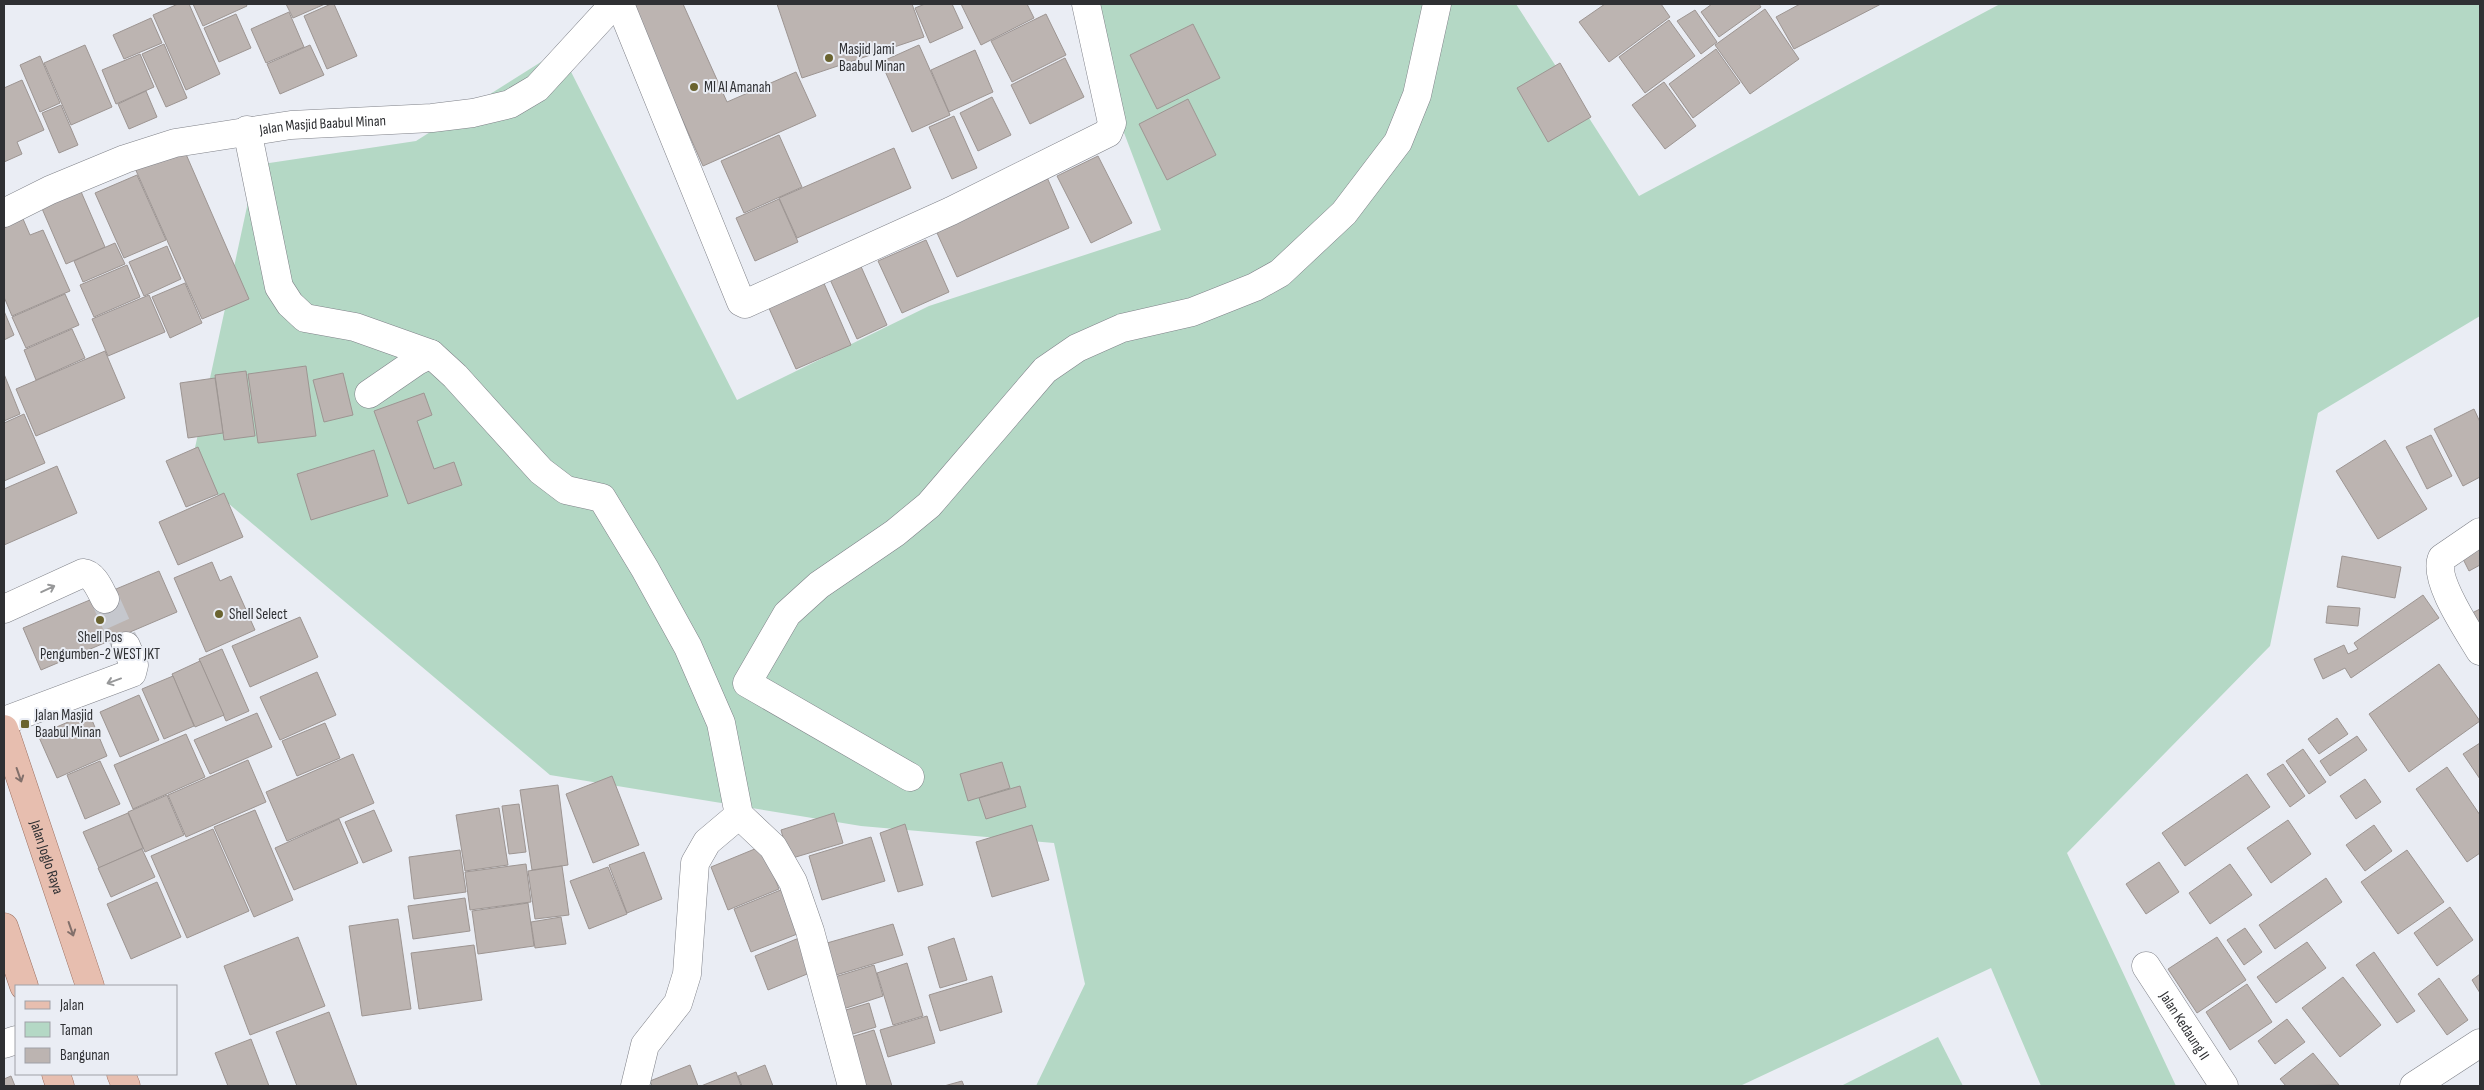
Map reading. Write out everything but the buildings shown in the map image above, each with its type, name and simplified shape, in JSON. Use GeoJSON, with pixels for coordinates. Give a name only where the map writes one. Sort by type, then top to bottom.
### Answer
{"type":"FeatureCollection","features":[{"type":"Feature","properties":{"kind":"main road","name":"Jalan Joglo Raya"},"geometry":{"type":"LineString","coordinates":[[4,729],[90,985]]}},
{"type":"Feature","properties":{"kind":"main road"},"geometry":{"type":"LineString","coordinates":[[4,927],[24,985]]}},
{"type":"Feature","properties":{"kind":"street","name":"Jalan Masjid Baabul Minan"},"geometry":{"type":"LineString","coordinates":[[4,213],[50,190],[125,159],[175,143],[247,130],[301,124],[432,118],[473,113],[510,104],[537,88],[614,4]]}},
{"type":"Feature","properties":{"kind":"street"},"geometry":{"type":"LineString","coordinates":[[620,4],[741,302],[745,304],[951,211],[1108,133],[1112,123],[1086,4]]}},
{"type":"Feature","properties":{"kind":"street"},"geometry":{"type":"LineString","coordinates":[[721,723],[747,683],[787,614],[819,585],[895,533],[929,505],[1045,370],[1076,348],[1122,328],[1192,312],[1255,287],[1280,273],[1344,213],[1398,142],[1417,95],[1437,4]]}},
{"type":"Feature","properties":{"kind":"street"},"geometry":{"type":"LineString","coordinates":[[247,130],[278,287],[290,304],[305,318],[355,327],[431,354],[455,376],[541,471],[566,490],[602,498],[645,569],[688,647],[721,723],[739,815],[773,847],[793,882],[810,931],[852,1086]]}},
{"type":"Feature","properties":{"kind":"street"},"geometry":{"type":"LineString","coordinates":[[369,394],[416,361],[431,354]]}},
{"type":"Feature","properties":{"kind":"street"},"geometry":{"type":"LineString","coordinates":[[2480,532],[2442,558],[2440,568],[2449,596],[2480,651]]}},
{"type":"Feature","properties":{"kind":"street"},"geometry":{"type":"LineString","coordinates":[[4,609],[83,572],[88,573],[105,598]]}},
{"type":"Feature","properties":{"kind":"street"},"geometry":{"type":"LineString","coordinates":[[4,721],[132,673],[134,665],[126,646]]}},
{"type":"Feature","properties":{"kind":"street"},"geometry":{"type":"LineString","coordinates":[[747,683],[910,777]]}},
{"type":"Feature","properties":{"kind":"street"},"geometry":{"type":"LineString","coordinates":[[635,1086],[645,1045],[678,1003],[687,974],[696,863],[707,842],[739,815]]}},
{"type":"Feature","properties":{"kind":"street","name":"Jalan Kedaung II"},"geometry":{"type":"LineString","coordinates":[[2146,966],[2224,1086]]}},
{"type":"Feature","properties":{"kind":"street"},"geometry":{"type":"LineString","coordinates":[[2414,1086],[2480,1043]]}},
{"type":"Feature","properties":{"kind":"green space"},"geometry":{"type":"Polygon","coordinates":[[[1075,4],[1516,4],[1639,196],[2000,4],[2480,4],[2480,316],[2318,413],[2270,646],[2067,853],[2176,1086],[2041,1086],[1991,968],[1740,1086],[1036,1086],[1085,984],[1054,843],[861,826],[550,775],[190,471],[256,165],[416,141],[560,50],[737,400],[929,306],[1161,230],[1075,4]]]}},
{"type":"Feature","properties":{"kind":"green space"},"geometry":{"type":"Polygon","coordinates":[[[1938,1037],[1963,1086],[1841,1086],[1938,1037]]]}},
{"type":"Feature","properties":{"kind":"tunnel"},"geometry":{"type":"LineString","coordinates":[[105,599],[126,646]]}},
{"type":"Feature","properties":{"kind":"place","name":"Masjid Jami Baabul Minan"},"geometry":{"type":"Point","coordinates":[829,58]}},
{"type":"Feature","properties":{"kind":"place","name":"MI Al Amanah"},"geometry":{"type":"Point","coordinates":[694,87]}},
{"type":"Feature","properties":{"kind":"place","name":"Shell Select"},"geometry":{"type":"Point","coordinates":[219,614]}},
{"type":"Feature","properties":{"kind":"place","name":"Shell Pos Pengumben-2 WEST JKT"},"geometry":{"type":"Point","coordinates":[100,620]}},
{"type":"Feature","properties":{"kind":"place","name":"Jalan Masjid Baabul Minan"},"geometry":{"type":"Point","coordinates":[25,724]}}]}
